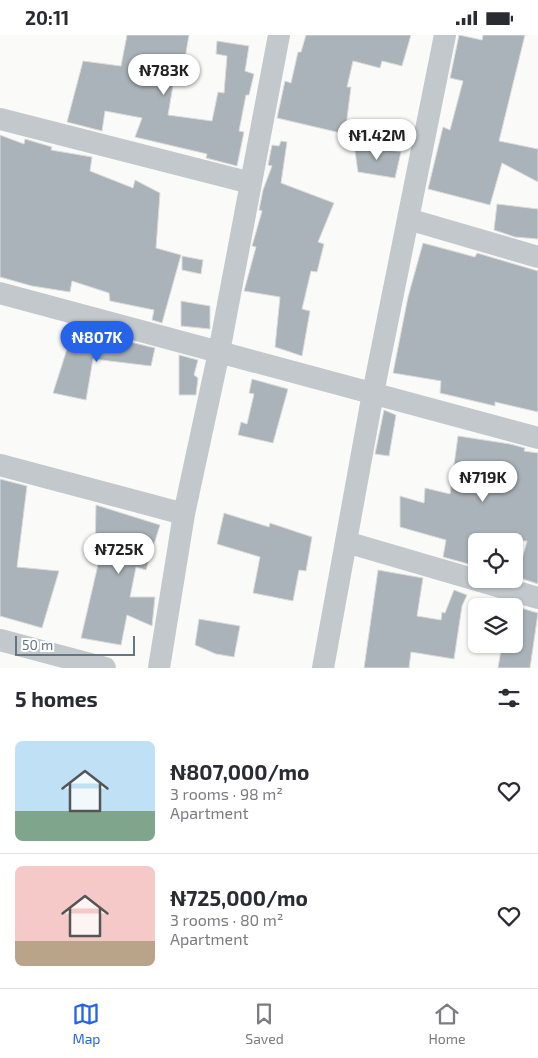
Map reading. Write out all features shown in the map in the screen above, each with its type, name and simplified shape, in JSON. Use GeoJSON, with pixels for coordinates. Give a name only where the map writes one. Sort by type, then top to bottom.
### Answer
{"type":"FeatureCollection","features":[{"type":"Feature","properties":{"kind":"street"},"geometry":{"type":"LineString","coordinates":[[159,668],[184,514],[219,352],[279,35]]}},
{"type":"Feature","properties":{"kind":"street"},"geometry":{"type":"LineString","coordinates":[[323,668],[373,393],[444,35]]}},
{"type":"Feature","properties":{"kind":"street"},"geometry":{"type":"LineString","coordinates":[[0,119],[251,183]]}},
{"type":"Feature","properties":{"kind":"street"},"geometry":{"type":"LineString","coordinates":[[408,219],[538,257]]}},
{"type":"Feature","properties":{"kind":"street"},"geometry":{"type":"LineString","coordinates":[[0,293],[538,438]]}},
{"type":"Feature","properties":{"kind":"street"},"geometry":{"type":"LineString","coordinates":[[0,465],[184,514]]}},
{"type":"Feature","properties":{"kind":"street"},"geometry":{"type":"LineString","coordinates":[[346,542],[538,598]]}},
{"type":"Feature","properties":{"kind":"street"},"geometry":{"type":"LineString","coordinates":[[0,640],[104,668]]}},
{"type":"Feature","properties":{"kind":"building"},"geometry":{"type":"Polygon","coordinates":[[[127,35],[189,35],[182,76],[175,74],[168,115],[212,121],[218,92],[224,93],[227,56],[216,54],[217,41],[249,46],[245,71],[254,74],[249,95],[246,95],[239,131],[244,132],[237,166],[206,158],[207,154],[135,137],[142,118],[105,111],[102,131],[67,122],[83,61],[121,66],[127,35]]]}},
{"type":"Feature","properties":{"kind":"building"},"geometry":{"type":"Polygon","coordinates":[[[306,35],[411,35],[402,66],[382,61],[380,68],[353,61],[347,87],[351,87],[345,134],[277,118],[285,81],[291,83],[298,52],[301,52],[306,35]]]}},
{"type":"Feature","properties":{"kind":"building"},"geometry":{"type":"Polygon","coordinates":[[[459,35],[482,40],[483,35],[525,35],[499,141],[538,149],[538,182],[502,163],[490,205],[428,189],[443,127],[450,130],[463,81],[450,78],[459,35]]]}},
{"type":"Feature","properties":{"kind":"building"},"geometry":{"type":"Polygon","coordinates":[[[0,135],[24,144],[25,139],[52,147],[51,150],[92,157],[90,171],[133,188],[135,180],[160,193],[156,248],[181,255],[162,323],[152,320],[154,310],[110,301],[109,293],[72,281],[70,292],[32,286],[0,277],[0,135]]]}},
{"type":"Feature","properties":{"kind":"building"},"geometry":{"type":"Polygon","coordinates":[[[281,141],[287,142],[281,183],[334,203],[318,242],[324,244],[317,272],[311,271],[302,309],[310,311],[302,356],[275,347],[280,297],[244,291],[256,247],[252,246],[262,211],[259,210],[263,190],[272,166],[268,165],[272,145],[279,146],[281,141]]]}},
{"type":"Feature","properties":{"kind":"building"},"geometry":{"type":"Polygon","coordinates":[[[354,144],[401,152],[395,178],[358,172],[354,144]]]}},
{"type":"Feature","properties":{"kind":"building"},"geometry":{"type":"Polygon","coordinates":[[[497,204],[538,209],[538,239],[515,237],[494,230],[497,204]]]}},
{"type":"Feature","properties":{"kind":"building"},"geometry":{"type":"Polygon","coordinates":[[[423,243],[475,257],[477,253],[538,271],[538,412],[495,402],[495,406],[440,393],[441,381],[393,373],[408,297],[423,243]]]}},
{"type":"Feature","properties":{"kind":"building"},"geometry":{"type":"Polygon","coordinates":[[[182,256],[203,260],[201,274],[182,270],[182,256]]]}},
{"type":"Feature","properties":{"kind":"building"},"geometry":{"type":"Polygon","coordinates":[[[181,301],[210,306],[210,329],[181,326],[181,301]]]}},
{"type":"Feature","properties":{"kind":"building"},"geometry":{"type":"Polygon","coordinates":[[[97,334],[155,348],[151,366],[93,359],[86,400],[53,393],[68,346],[94,351],[97,334]]]}},
{"type":"Feature","properties":{"kind":"building"},"geometry":{"type":"Polygon","coordinates":[[[179,355],[198,360],[194,375],[198,378],[196,395],[179,395],[179,355]]]}},
{"type":"Feature","properties":{"kind":"building"},"geometry":{"type":"Polygon","coordinates":[[[252,379],[288,389],[273,443],[238,435],[241,422],[247,424],[254,394],[249,393],[252,379]]]}},
{"type":"Feature","properties":{"kind":"building"},"geometry":{"type":"Polygon","coordinates":[[[384,410],[396,415],[389,456],[375,454],[384,410]]]}},
{"type":"Feature","properties":{"kind":"building"},"geometry":{"type":"Polygon","coordinates":[[[458,436],[510,444],[525,448],[524,451],[538,453],[538,584],[523,579],[523,555],[527,541],[523,541],[523,533],[468,533],[468,564],[443,557],[446,540],[400,527],[400,496],[424,503],[425,488],[450,494],[458,436]]]}},
{"type":"Feature","properties":{"kind":"building"},"geometry":{"type":"Polygon","coordinates":[[[0,479],[27,486],[17,567],[59,571],[42,628],[0,616],[0,479]]]}},
{"type":"Feature","properties":{"kind":"building"},"geometry":{"type":"Polygon","coordinates":[[[96,505],[160,525],[146,570],[136,567],[130,597],[155,597],[152,626],[127,615],[121,645],[81,638],[100,556],[95,555],[96,505]]]}},
{"type":"Feature","properties":{"kind":"building"},"geometry":{"type":"Polygon","coordinates":[[[224,513],[269,527],[270,523],[312,537],[306,571],[299,570],[293,601],[253,593],[260,557],[217,544],[224,513]]]}},
{"type":"Feature","properties":{"kind":"building"},"geometry":{"type":"Polygon","coordinates":[[[378,570],[423,578],[417,616],[441,620],[442,612],[445,613],[454,590],[467,595],[462,606],[454,659],[411,652],[409,668],[364,668],[378,570]]]}},
{"type":"Feature","properties":{"kind":"building"},"geometry":{"type":"Polygon","coordinates":[[[523,609],[538,613],[530,668],[498,668],[500,653],[523,653],[523,609]]]}},
{"type":"Feature","properties":{"kind":"building"},"geometry":{"type":"Polygon","coordinates":[[[199,619],[240,626],[234,657],[216,654],[195,645],[199,619]]]}}]}
